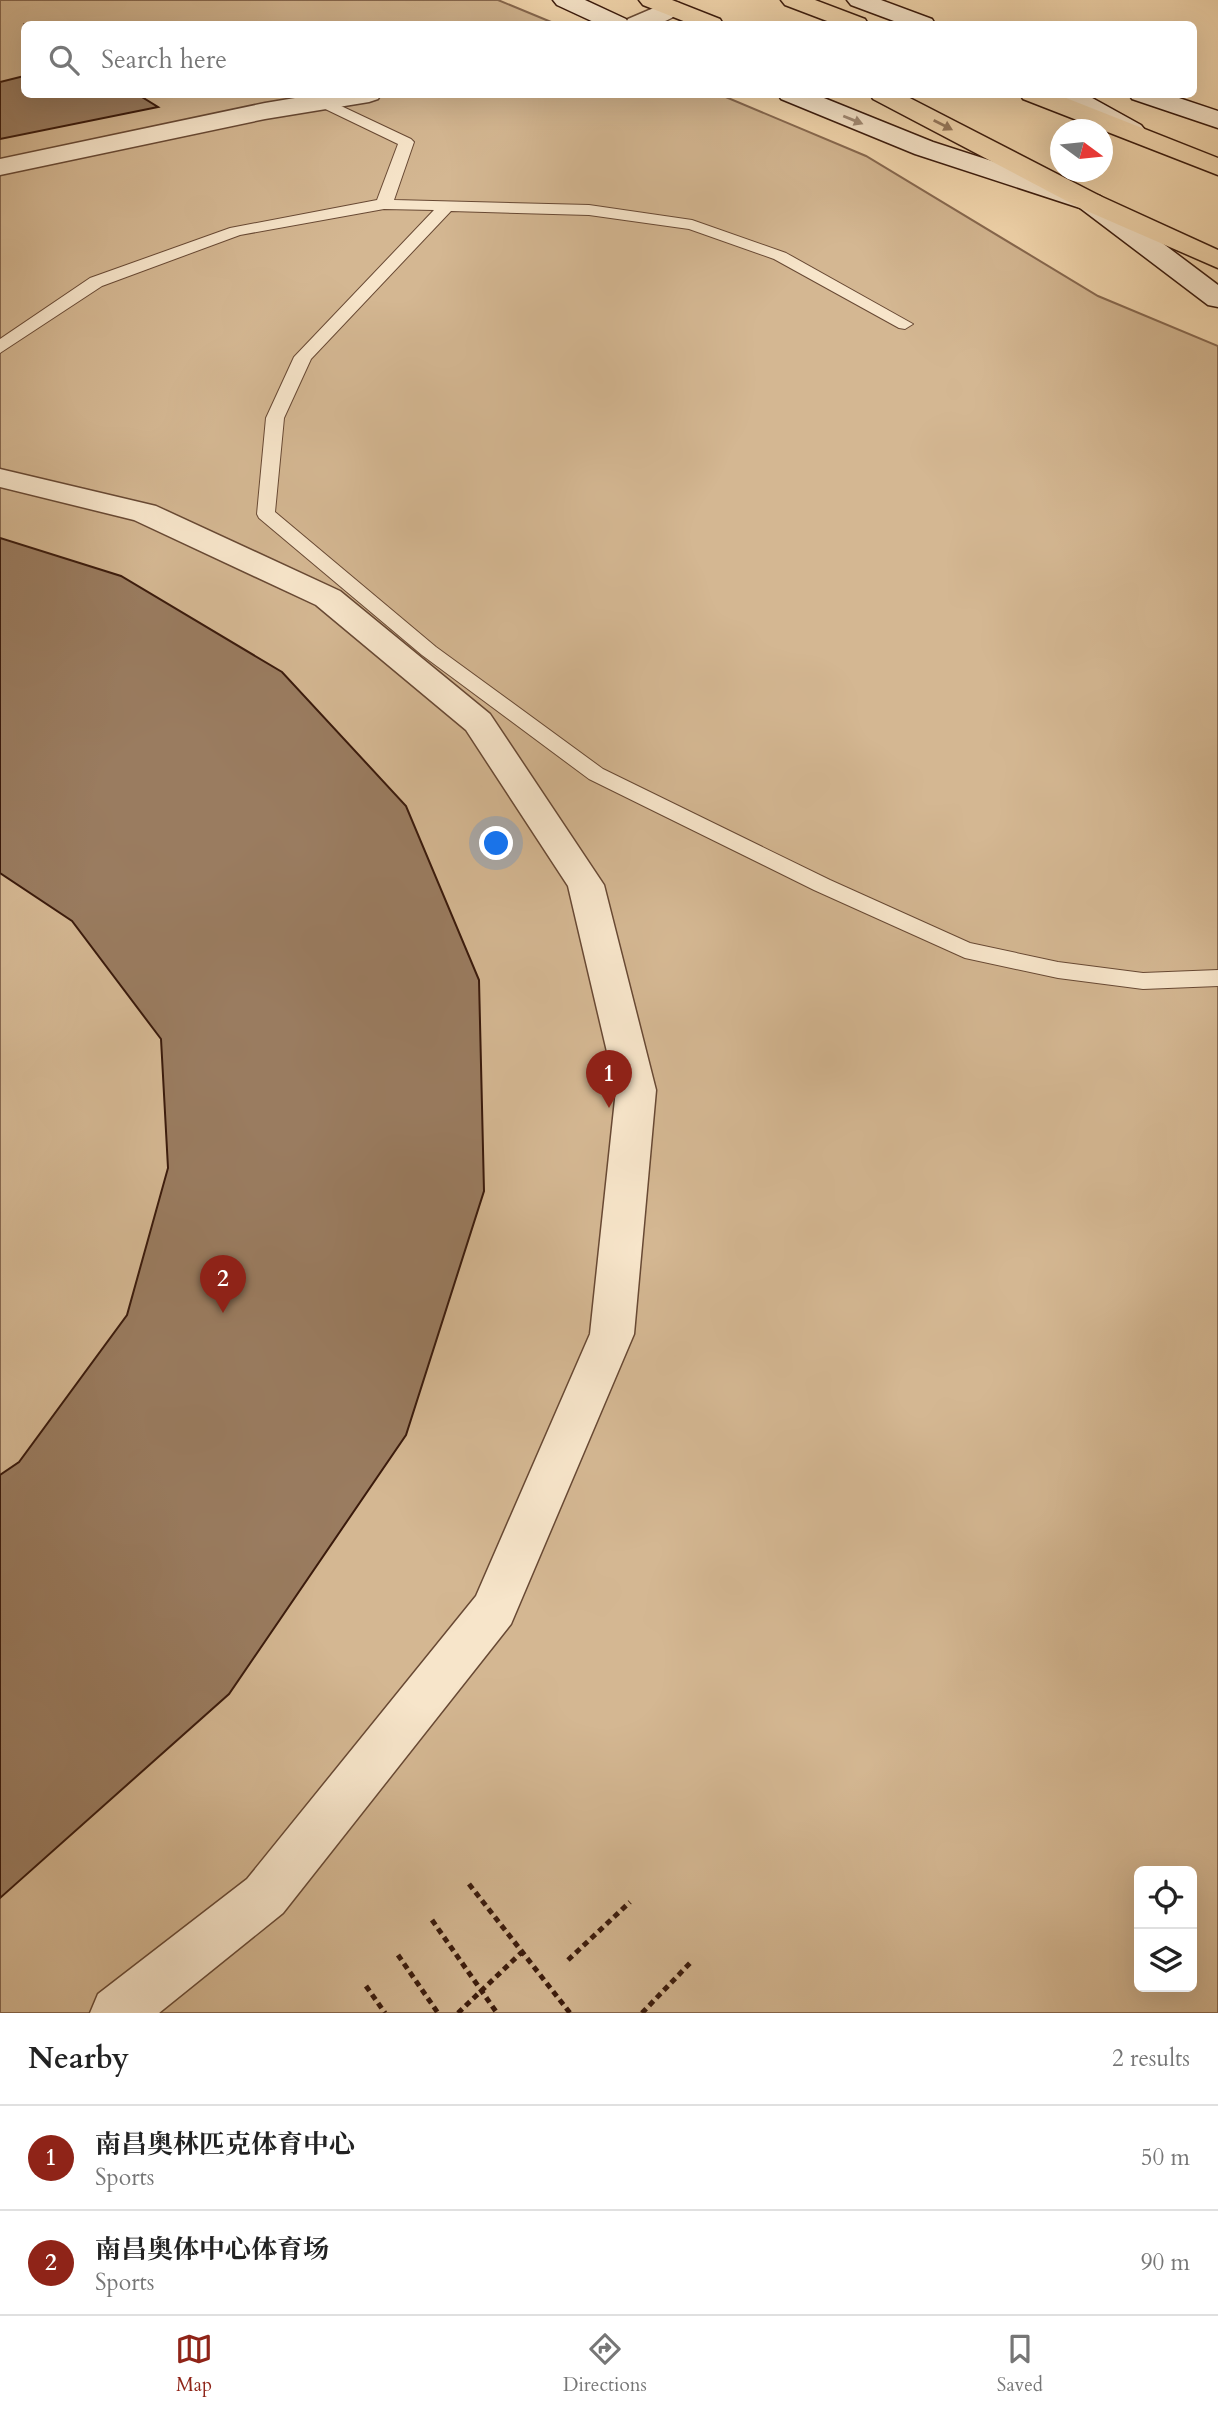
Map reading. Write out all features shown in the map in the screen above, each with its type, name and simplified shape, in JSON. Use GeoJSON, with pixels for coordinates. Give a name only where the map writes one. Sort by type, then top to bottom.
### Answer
{"type":"FeatureCollection","features":[{"type":"Feature","properties":{"kind":"main road"},"geometry":{"type":"LineString","coordinates":[[793,0],[848,21]]}},
{"type":"Feature","properties":{"kind":"main road"},"geometry":{"type":"LineString","coordinates":[[660,4],[703,21]]}},
{"type":"Feature","properties":{"kind":"main road"},"geometry":{"type":"LineString","coordinates":[[890,98],[1090,202],[1218,260]]}},
{"type":"Feature","properties":{"kind":"main road"},"geometry":{"type":"LineString","coordinates":[[1042,98],[1218,167]]}},
{"type":"Feature","properties":{"kind":"street"},"geometry":{"type":"LineString","coordinates":[[565,0],[610,21]]}},
{"type":"Feature","properties":{"kind":"street"},"geometry":{"type":"LineString","coordinates":[[859,0],[915,21]]}},
{"type":"Feature","properties":{"kind":"street"},"geometry":{"type":"LineString","coordinates":[[640,21],[660,4]]}},
{"type":"Feature","properties":{"kind":"street"},"geometry":{"type":"LineString","coordinates":[[0,167],[265,111],[346,98]]}},
{"type":"Feature","properties":{"kind":"street"},"geometry":{"type":"LineString","coordinates":[[800,98],[924,148],[1090,202],[1218,299]]}},
{"type":"Feature","properties":{"kind":"street"},"geometry":{"type":"LineString","coordinates":[[1072,98],[1164,148]]}},
{"type":"Feature","properties":{"kind":"street"},"geometry":{"type":"LineString","coordinates":[[1153,98],[1218,120]]}},
{"type":"Feature","properties":{"kind":"street"},"geometry":{"type":"LineString","coordinates":[[0,478],[145,513],[328,598],[478,722],[586,885],[636,1090],[612,1334],[495,1609],[265,1896],[117,2013]]}},
{"type":"Feature","properties":{"kind":"lane"},"geometry":{"type":"LineString","coordinates":[[322,102],[406,142],[384,204]]}},
{"type":"Feature","properties":{"kind":"lane"},"geometry":{"type":"LineString","coordinates":[[0,348],[20,331],[96,282],[236,230],[384,204],[589,210],[692,225],[779,256],[905,324]]}},
{"type":"Feature","properties":{"kind":"lane"},"geometry":{"type":"LineString","coordinates":[[448,205],[303,357],[275,418],[267,514],[429,651],[596,774],[809,879],[965,950],[1058,971],[1143,981],[1218,978]]}},
{"type":"Feature","properties":{"kind":"path"},"geometry":{"type":"LineString","coordinates":[[469,1884],[566,2011]]}},
{"type":"Feature","properties":{"kind":"path"},"geometry":{"type":"LineString","coordinates":[[568,1960],[630,1902]]}},
{"type":"Feature","properties":{"kind":"path"},"geometry":{"type":"LineString","coordinates":[[432,1920],[497,2013]]}},
{"type":"Feature","properties":{"kind":"path"},"geometry":{"type":"LineString","coordinates":[[458,2013],[522,1952]]}},
{"type":"Feature","properties":{"kind":"path"},"geometry":{"type":"LineString","coordinates":[[398,1955],[438,2013]]}},
{"type":"Feature","properties":{"kind":"path"},"geometry":{"type":"LineString","coordinates":[[642,2013],[692,1961]]}},
{"type":"Feature","properties":{"kind":"path"},"geometry":{"type":"LineString","coordinates":[[366,1986],[385,2013]]}},
{"type":"Feature","properties":{"kind":"shaded area"},"geometry":{"type":"Polygon","coordinates":[[[0,0],[498,0],[549,21],[21,21],[21,98],[728,98],[866,156],[1098,296],[1218,346],[1218,2013],[0,2013],[0,0]]]}},
{"type":"Feature","properties":{"kind":"building"},"geometry":{"type":"Polygon","coordinates":[[[21,77],[21,98],[143,98],[158,107],[0,139],[0,82],[21,77]]]}},
{"type":"Feature","properties":{"kind":"building"},"geometry":{"type":"Polygon","coordinates":[[[0,538],[121,576],[282,672],[406,806],[479,980],[484,1191],[406,1435],[229,1694],[0,1898],[0,1475],[19,1462],[127,1315],[168,1168],[161,1039],[72,921],[0,873],[0,538]]]}},
{"type":"Feature","properties":{"kind":"place","name":"南昌奥林匹克体育中心"},"geometry":{"type":"Point","coordinates":[609,1108]}},
{"type":"Feature","properties":{"kind":"place","name":"南昌奥体中心体育场"},"geometry":{"type":"Point","coordinates":[223,1313]}}]}
